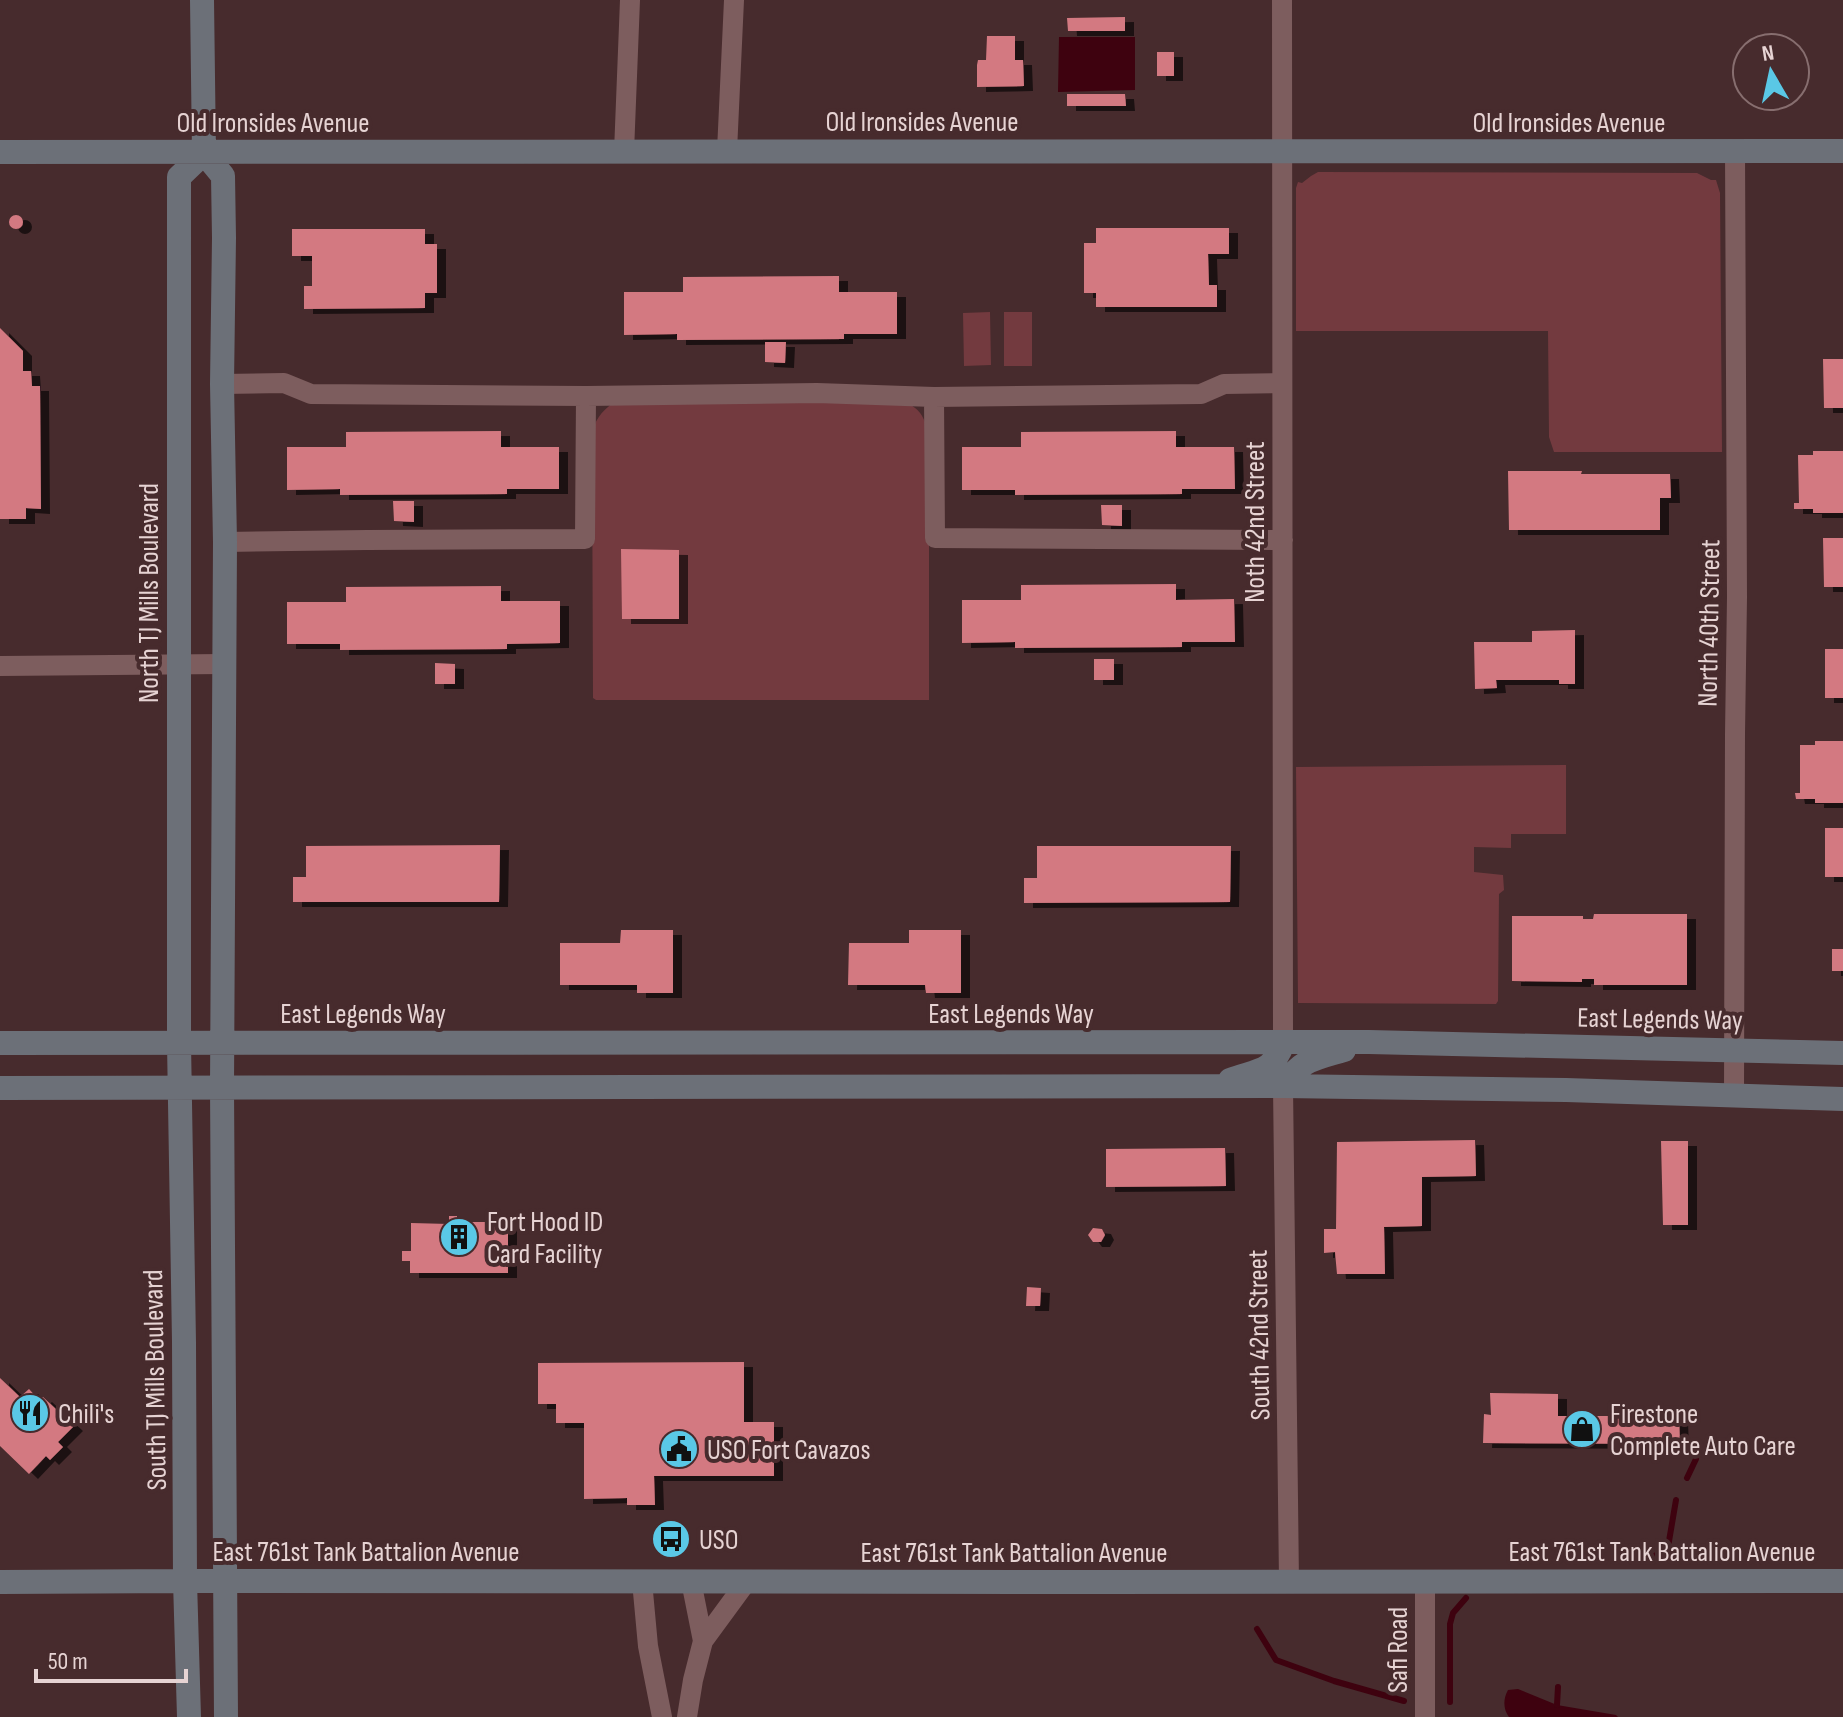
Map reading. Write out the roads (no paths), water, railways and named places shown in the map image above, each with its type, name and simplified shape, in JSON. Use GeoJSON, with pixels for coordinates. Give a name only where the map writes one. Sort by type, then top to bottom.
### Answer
{"type":"FeatureCollection","features":[{"type":"Feature","properties":{"kind":"street"},"geometry":{"type":"LineString","coordinates":[[202,0],[204,153],[223,176],[225,542],[222,1088],[226,1717]]}},
{"type":"Feature","properties":{"kind":"street"},"geometry":{"type":"LineString","coordinates":[[624,152],[630,0]]}},
{"type":"Feature","properties":{"kind":"street"},"geometry":{"type":"LineString","coordinates":[[727,151],[734,0]]}},
{"type":"Feature","properties":{"kind":"street","name":"Noth 42nd Street"},"geometry":{"type":"LineString","coordinates":[[1282,0],[1283,1043]]}},
{"type":"Feature","properties":{"kind":"street","name":"North 40th Street"},"geometry":{"type":"LineString","coordinates":[[1734,1095],[1737,581],[1735,151]]}},
{"type":"Feature","properties":{"kind":"street","name":"Old Ironsides Avenue"},"geometry":{"type":"LineString","coordinates":[[0,152],[1843,151]]}},
{"type":"Feature","properties":{"kind":"street","name":"North TJ Mills Boulevard"},"geometry":{"type":"LineString","coordinates":[[179,1043],[179,177],[204,153]]}},
{"type":"Feature","properties":{"kind":"street"},"geometry":{"type":"LineString","coordinates":[[222,384],[284,383],[311,394],[586,396],[817,393],[934,397],[1201,394],[1224,384],[1282,383]]}},
{"type":"Feature","properties":{"kind":"street"},"geometry":{"type":"LineString","coordinates":[[225,542],[585,539],[586,396]]}},
{"type":"Feature","properties":{"kind":"street"},"geometry":{"type":"LineString","coordinates":[[934,397],[935,538],[1283,540]]}},
{"type":"Feature","properties":{"kind":"street"},"geometry":{"type":"LineString","coordinates":[[0,666],[224,664]]}},
{"type":"Feature","properties":{"kind":"street"},"geometry":{"type":"LineString","coordinates":[[1283,1086],[1294,1071],[1309,1060],[1369,1042]]}},
{"type":"Feature","properties":{"kind":"street","name":"East Legends Way"},"geometry":{"type":"LineString","coordinates":[[0,1043],[1369,1042],[1843,1053]]}},
{"type":"Feature","properties":{"kind":"street","name":"South TJ Mills Boulevard"},"geometry":{"type":"LineString","coordinates":[[179,1043],[189,1717]]}},
{"type":"Feature","properties":{"kind":"street"},"geometry":{"type":"LineString","coordinates":[[1210,1086],[1267,1067],[1277,1059],[1283,1043]]}},
{"type":"Feature","properties":{"kind":"street"},"geometry":{"type":"LineString","coordinates":[[0,1088],[1283,1086],[1566,1090],[1843,1099]]}},
{"type":"Feature","properties":{"kind":"street","name":"South 42nd Street"},"geometry":{"type":"LineString","coordinates":[[1283,1086],[1289,1582]]}},
{"type":"Feature","properties":{"kind":"street"},"geometry":{"type":"LineString","coordinates":[[642,1581],[648,1646],[662,1717]]}},
{"type":"Feature","properties":{"kind":"street"},"geometry":{"type":"LineString","coordinates":[[691,1581],[703,1641]]}},
{"type":"Feature","properties":{"kind":"street"},"geometry":{"type":"LineString","coordinates":[[687,1717],[703,1641],[747,1581]]}},
{"type":"Feature","properties":{"kind":"street","name":"East 761st Tank Battalion Avenue"},"geometry":{"type":"LineString","coordinates":[[0,1582],[1843,1581]]}},
{"type":"Feature","properties":{"kind":"street","name":"Safi Road"},"geometry":{"type":"LineString","coordinates":[[1425,1582],[1425,1717]]}},
{"type":"Feature","properties":{"kind":"waterway"},"geometry":{"type":"LineString","coordinates":[[1687,1478],[1696,1459]]}},
{"type":"Feature","properties":{"kind":"waterway"},"geometry":{"type":"LineString","coordinates":[[1649,1560],[1668,1547],[1676,1500]]}},
{"type":"Feature","properties":{"kind":"waterway"},"geometry":{"type":"LineString","coordinates":[[1450,1702],[1450,1624],[1453,1613],[1466,1598]]}},
{"type":"Feature","properties":{"kind":"waterway"},"geometry":{"type":"LineString","coordinates":[[1257,1629],[1276,1660],[1404,1701]]}},
{"type":"Feature","properties":{"kind":"waterway"},"geometry":{"type":"LineString","coordinates":[[1557,1705],[1558,1687]]}},
{"type":"Feature","properties":{"kind":"place","name":"Fort Hood ID Card Facility"},"geometry":{"type":"Point","coordinates":[459,1237]}},
{"type":"Feature","properties":{"kind":"place","name":"Chili's"},"geometry":{"type":"Point","coordinates":[30,1413]}},
{"type":"Feature","properties":{"kind":"place","name":"Firestone Complete Auto Care"},"geometry":{"type":"Point","coordinates":[1582,1429]}},
{"type":"Feature","properties":{"kind":"place","name":"USO Fort Cavazos"},"geometry":{"type":"Point","coordinates":[679,1449]}},
{"type":"Feature","properties":{"kind":"place","name":"USO"},"geometry":{"type":"Point","coordinates":[671,1539]}}]}
